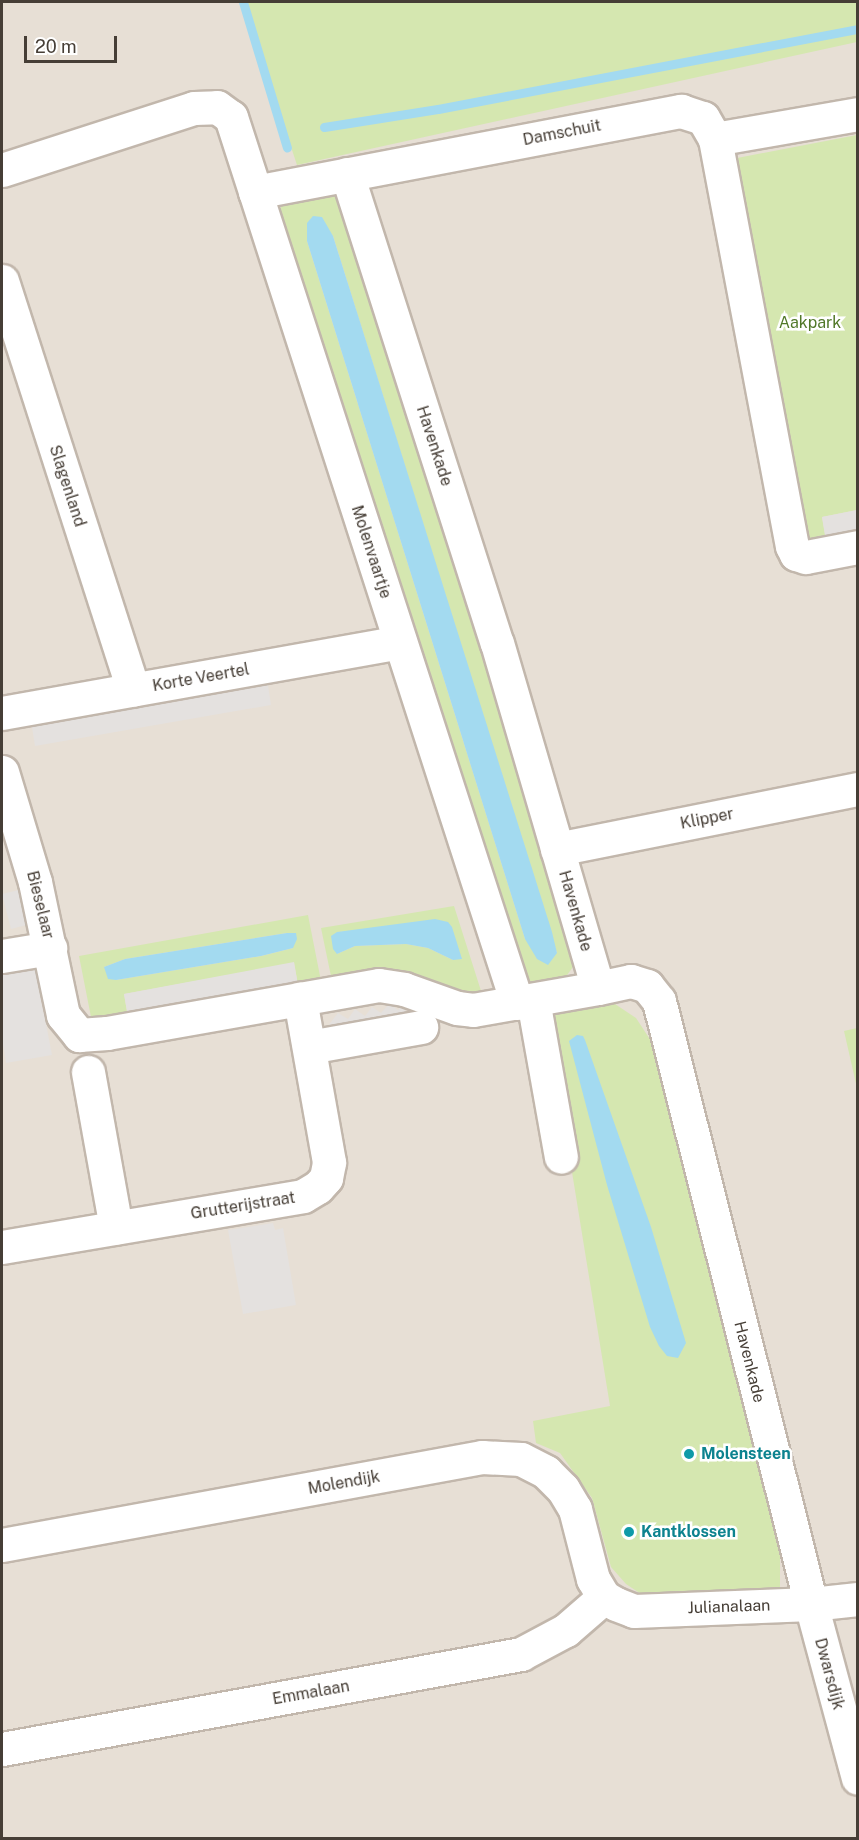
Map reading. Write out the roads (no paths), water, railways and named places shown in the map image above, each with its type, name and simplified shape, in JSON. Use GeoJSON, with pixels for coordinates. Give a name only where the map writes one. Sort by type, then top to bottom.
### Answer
{"type":"FeatureCollection","features":[{"type":"Feature","properties":{"kind":"street","name":"Molenvaartje"},"geometry":{"type":"LineString","coordinates":[[2,170],[194,108],[217,106],[231,117],[400,642],[525,1001]]}},
{"type":"Feature","properties":{"kind":"street","name":"Damschuit"},"geometry":{"type":"LineString","coordinates":[[255,192],[681,111],[703,118],[715,139]]}},
{"type":"Feature","properties":{"kind":"street"},"geometry":{"type":"LineString","coordinates":[[858,114],[715,139],[792,546],[796,554],[806,557],[858,547]]}},
{"type":"Feature","properties":{"kind":"street","name":"Havenkade"},"geometry":{"type":"LineString","coordinates":[[347,174],[497,643],[598,988],[631,981],[647,986],[658,1001],[811,1604]]}},
{"type":"Feature","properties":{"kind":"street","name":"Slagenland"},"geometry":{"type":"LineString","coordinates":[[2,281],[133,690]]}},
{"type":"Feature","properties":{"kind":"street","name":"Korte Veertel"},"geometry":{"type":"LineString","coordinates":[[2,713],[400,642]]}},
{"type":"Feature","properties":{"kind":"street","name":"Bieselaar"},"geometry":{"type":"LineString","coordinates":[[2,772],[35,882],[63,1015],[79,1035],[107,1033],[300,999]]}},
{"type":"Feature","properties":{"kind":"street","name":"Klipper"},"geometry":{"type":"LineString","coordinates":[[557,849],[858,789]]}},
{"type":"Feature","properties":{"kind":"street"},"geometry":{"type":"LineString","coordinates":[[2,956],[50,948]]}},
{"type":"Feature","properties":{"kind":"street"},"geometry":{"type":"LineString","coordinates":[[300,999],[379,985],[404,989],[457,1008],[473,1010],[598,988]]}},
{"type":"Feature","properties":{"kind":"street","name":"Grutterijstraat"},"geometry":{"type":"LineString","coordinates":[[2,1247],[303,1196],[318,1187],[326,1178],[329,1162],[300,999]]}},
{"type":"Feature","properties":{"kind":"street"},"geometry":{"type":"LineString","coordinates":[[525,1001],[561,1157]]}},
{"type":"Feature","properties":{"kind":"street"},"geometry":{"type":"LineString","coordinates":[[309,1047],[421,1028]]}},
{"type":"Feature","properties":{"kind":"street"},"geometry":{"type":"LineString","coordinates":[[88,1072],[116,1228]]}},
{"type":"Feature","properties":{"kind":"street","name":"Molendijk"},"geometry":{"type":"LineString","coordinates":[[2,1545],[482,1457],[522,1459],[546,1472],[562,1489],[575,1509],[593,1579],[604,1597]]}},
{"type":"Feature","properties":{"kind":"street","name":"Julianalaan"},"geometry":{"type":"LineString","coordinates":[[604,1597],[634,1611],[811,1604],[858,1599]]}},
{"type":"Feature","properties":{"kind":"street","name":"Emmalaan"},"geometry":{"type":"LineString","coordinates":[[2,1749],[521,1654],[566,1630],[604,1597]]}},
{"type":"Feature","properties":{"kind":"street","name":"Dwarsdijk"},"geometry":{"type":"LineString","coordinates":[[811,1604],[858,1778]]}},
{"type":"Feature","properties":{"kind":"water"},"geometry":{"type":"Polygon","coordinates":[[[313,216],[322,217],[333,236],[552,932],[557,953],[548,965],[537,959],[525,939],[307,241],[307,223],[313,216]]]}},
{"type":"Feature","properties":{"kind":"water"},"geometry":{"type":"Polygon","coordinates":[[[435,919],[448,922],[452,927],[462,959],[453,960],[428,948],[406,944],[355,946],[337,954],[333,949],[331,936],[337,932],[435,919]]]}},
{"type":"Feature","properties":{"kind":"water"},"geometry":{"type":"Polygon","coordinates":[[[296,933],[297,939],[293,948],[261,956],[116,980],[108,979],[104,967],[125,959],[296,933]]]}},
{"type":"Feature","properties":{"kind":"water"},"geometry":{"type":"Polygon","coordinates":[[[577,1035],[583,1036],[585,1040],[651,1227],[686,1343],[678,1358],[667,1356],[659,1346],[650,1327],[607,1185],[569,1041],[577,1035]]]}},
{"type":"Feature","properties":{"kind":"waterway"},"geometry":{"type":"LineString","coordinates":[[243,2],[287,148]]}},
{"type":"Feature","properties":{"kind":"waterway"},"geometry":{"type":"LineString","coordinates":[[324,127],[438,109],[858,29]]}},
{"type":"Feature","properties":{"kind":"place","name":"Molensteen"},"geometry":{"type":"Point","coordinates":[689,1454]}},
{"type":"Feature","properties":{"kind":"place","name":"Kantklossen"},"geometry":{"type":"Point","coordinates":[629,1532]}},
{"type":"Feature","properties":{"kind":"park label","name":"Aakpark"},"geometry":{"type":"Point","coordinates":[810,323]}}]}
